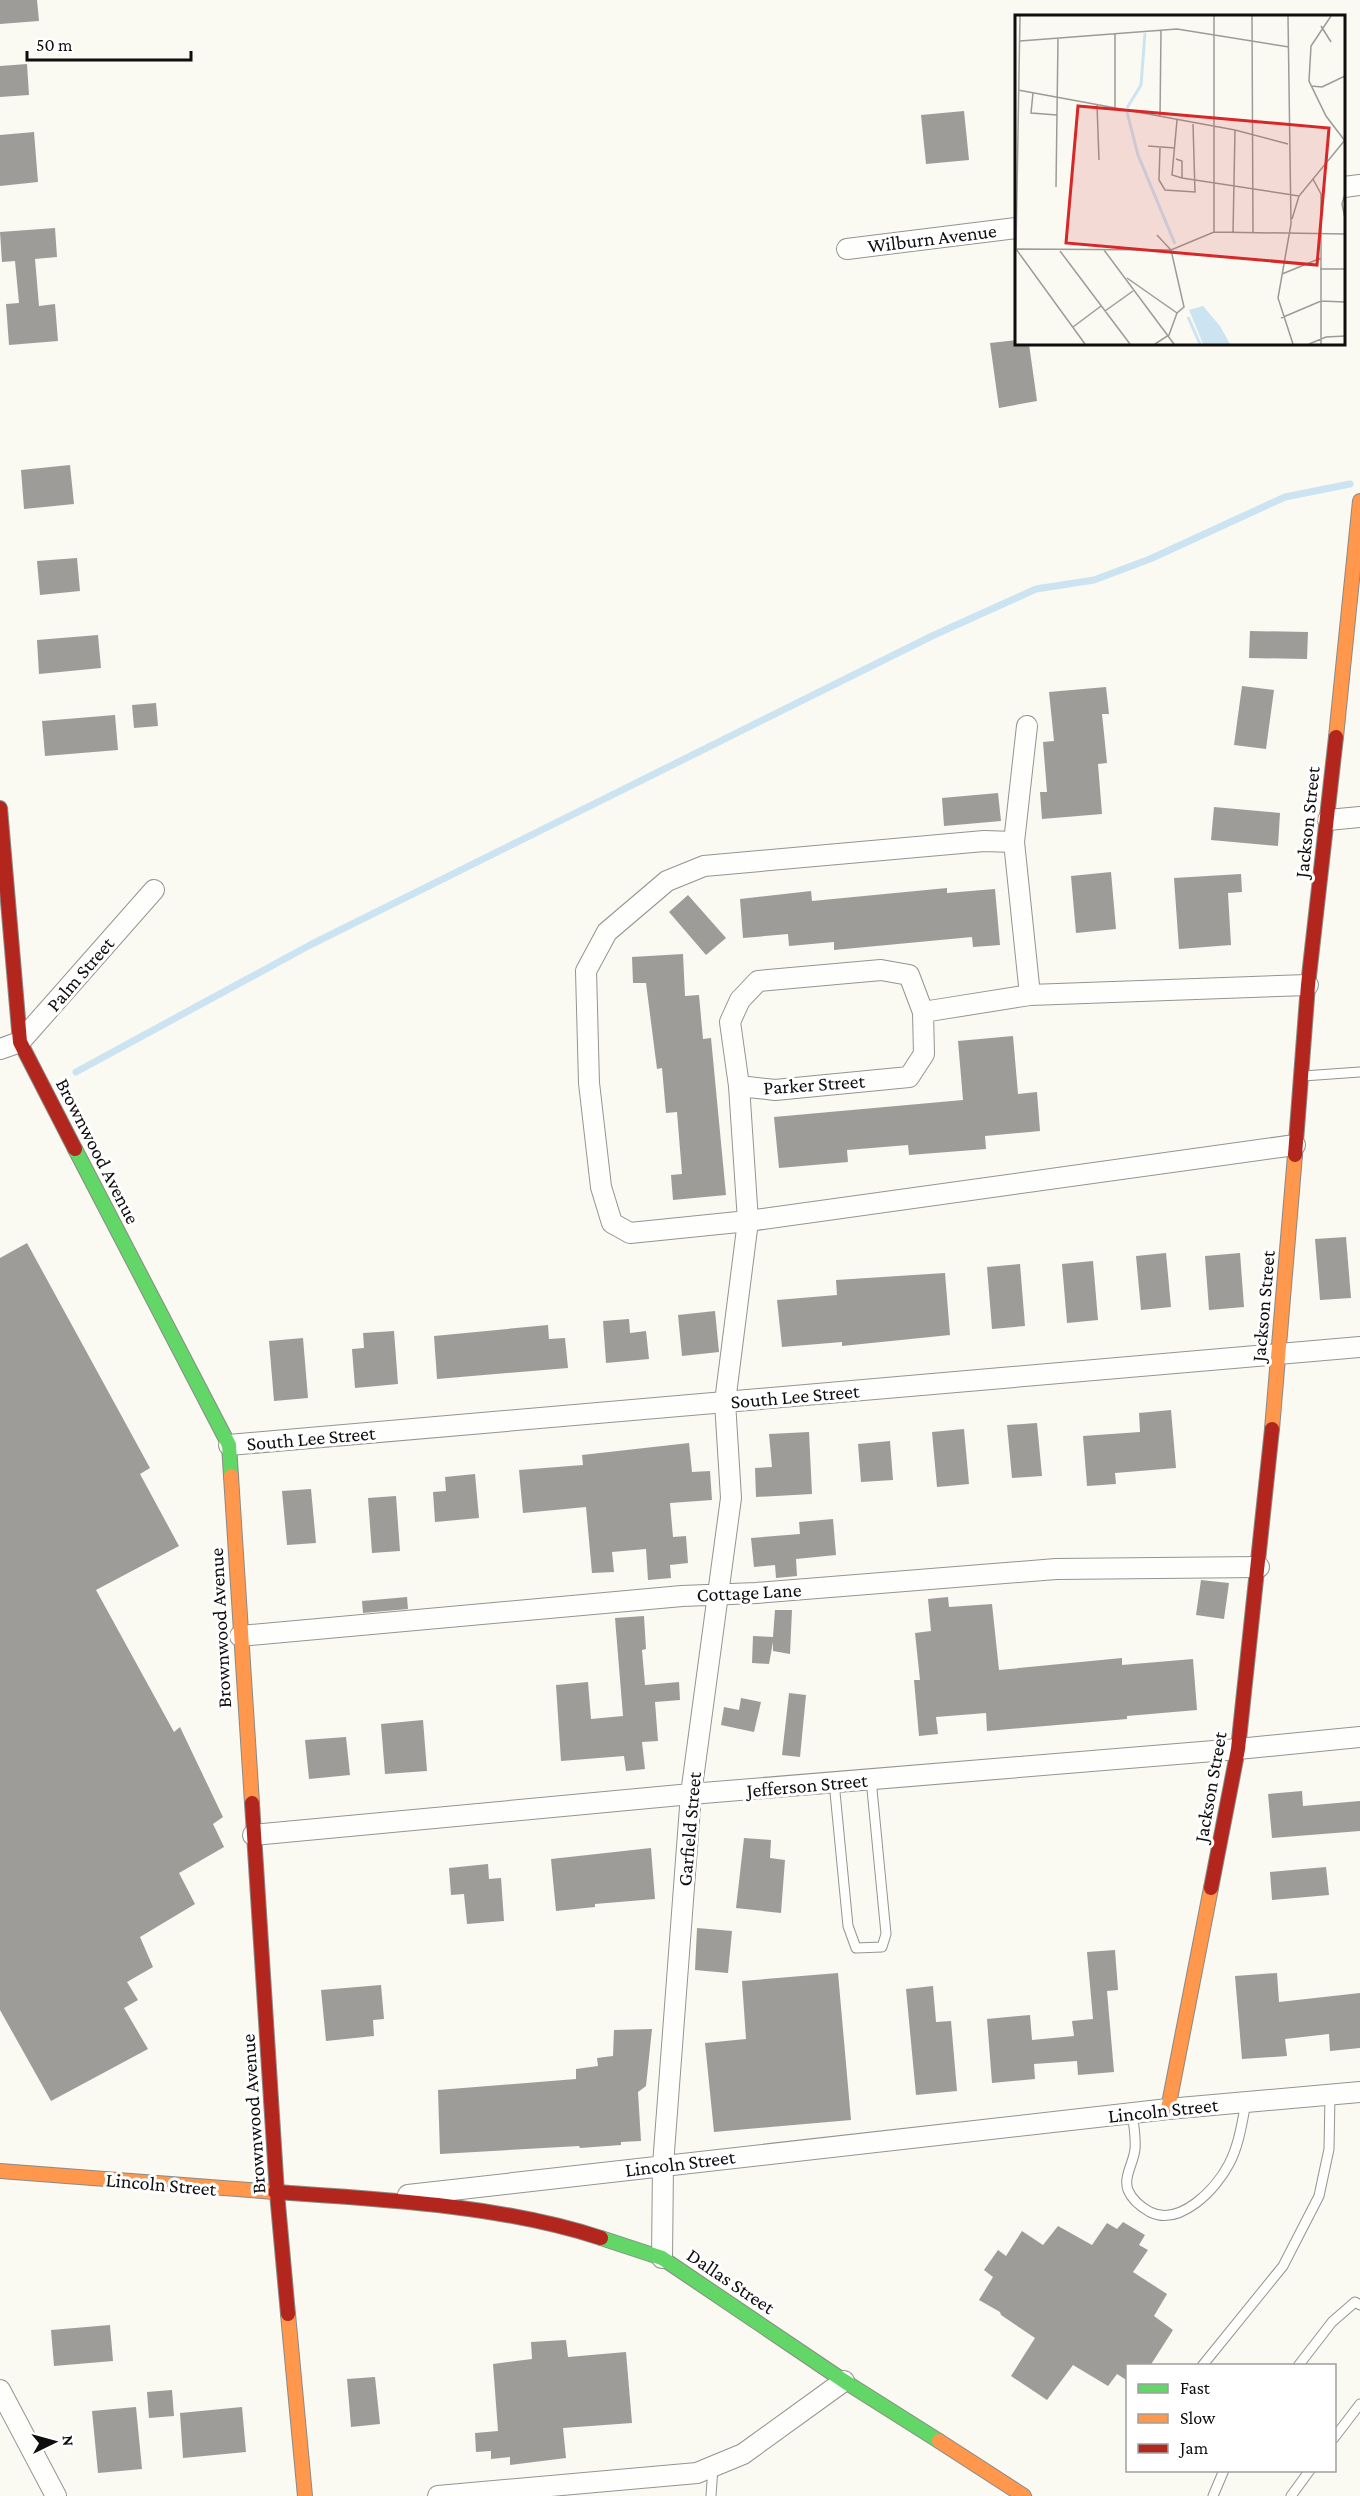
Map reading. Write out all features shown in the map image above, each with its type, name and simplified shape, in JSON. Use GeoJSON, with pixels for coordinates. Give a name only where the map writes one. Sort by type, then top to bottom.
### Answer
{"type":"FeatureCollection","features":[{"type":"Feature","properties":{"kind":"street"},"geometry":{"type":"LineString","coordinates":[[1345,187],[1360,185]]}},
{"type":"Feature","properties":{"kind":"street","name":"Wilburn Avenue"},"geometry":{"type":"LineString","coordinates":[[847,249],[1015,228]]}},
{"type":"Feature","properties":{"kind":"street","name":"Jackson Street"},"geometry":{"type":"LineString","coordinates":[[1168,2109],[1238,1749],[1259,1567],[1279,1354],[1308,985],[1328,820],[1360,501]]}},
{"type":"Feature","properties":{"kind":"street"},"geometry":{"type":"LineString","coordinates":[[1027,726],[1014,842],[1030,994]]}},
{"type":"Feature","properties":{"kind":"street","name":"Brownwood Avenue"},"geometry":{"type":"LineString","coordinates":[[0,808],[20,1042],[229,1445],[277,2193],[304,2496]]}},
{"type":"Feature","properties":{"kind":"street"},"geometry":{"type":"LineString","coordinates":[[1328,820],[1360,817]]}},
{"type":"Feature","properties":{"kind":"street"},"geometry":{"type":"LineString","coordinates":[[1014,842],[984,841],[704,866],[667,881],[607,932],[586,971],[589,1083],[601,1187],[612,1223],[630,1233],[748,1221],[1295,1145]]}},
{"type":"Feature","properties":{"kind":"street","name":"Palm Street"},"geometry":{"type":"LineString","coordinates":[[0,1049],[20,1042],[154,890]]}},
{"type":"Feature","properties":{"kind":"street","name":"Parker Street"},"geometry":{"type":"LineString","coordinates":[[881,970],[909,975],[923,1012],[924,1053],[909,1077],[775,1090],[739,1086],[730,1022],[740,1000],[758,981],[881,970]]}},
{"type":"Feature","properties":{"kind":"street"},"geometry":{"type":"LineString","coordinates":[[923,1012],[1030,994],[1308,985]]}},
{"type":"Feature","properties":{"kind":"street","name":"Garfield Street"},"geometry":{"type":"LineString","coordinates":[[662,2258],[663,2165],[690,1794],[731,1498],[725,1402],[748,1221],[739,1086]]}},
{"type":"Feature","properties":{"kind":"street","name":"South Lee Street"},"geometry":{"type":"LineString","coordinates":[[229,1445],[1360,1347]]}},
{"type":"Feature","properties":{"kind":"street","name":"Cottage Lane"},"geometry":{"type":"LineString","coordinates":[[240,1636],[718,1594],[756,1593],[1056,1569],[1259,1567]]}},
{"type":"Feature","properties":{"kind":"street","name":"Jefferson Street"},"geometry":{"type":"LineString","coordinates":[[253,1835],[690,1794],[1360,1737]]}},
{"type":"Feature","properties":{"kind":"street","name":"Lincoln Street"},"geometry":{"type":"LineString","coordinates":[[0,2171],[375,2199],[1168,2109],[1360,2092]]}},
{"type":"Feature","properties":{"kind":"street","name":"Dallas Street"},"geometry":{"type":"LineString","coordinates":[[375,2199],[504,2216],[558,2226],[662,2258],[844,2381],[1024,2496]]}},
{"type":"Feature","properties":{"kind":"street"},"geometry":{"type":"LineString","coordinates":[[438,2496],[697,2473],[743,2454],[844,2381]]}},
{"type":"Feature","properties":{"kind":"street"},"geometry":{"type":"LineString","coordinates":[[0,2390],[56,2496]]}},
{"type":"Feature","properties":{"kind":"lane"},"geometry":{"type":"LineString","coordinates":[[1301,1076],[1360,1072]]}},
{"type":"Feature","properties":{"kind":"lane"},"geometry":{"type":"LineString","coordinates":[[834,1782],[848,1926],[856,1948],[875,1948],[882,1947],[886,1934],[871,1779]]}},
{"type":"Feature","properties":{"kind":"lane"},"geometry":{"type":"LineString","coordinates":[[1204,2364],[1283,2266],[1319,2196],[1329,2150],[1330,2095]]}},
{"type":"Feature","properties":{"kind":"lane"},"geometry":{"type":"LineString","coordinates":[[1132,2113],[1135,2154],[1128,2171],[1127,2188],[1140,2207],[1156,2215],[1175,2216],[1194,2204],[1229,2165],[1241,2132],[1246,2102]]}},
{"type":"Feature","properties":{"kind":"lane"},"geometry":{"type":"LineString","coordinates":[[1300,2364],[1332,2322],[1355,2302],[1360,2305]]}},
{"type":"Feature","properties":{"kind":"lane"},"geometry":{"type":"LineString","coordinates":[[1336,2437],[1360,2404]]}},
{"type":"Feature","properties":{"kind":"lane"},"geometry":{"type":"LineString","coordinates":[[711,2496],[712,2467]]}},
{"type":"Feature","properties":{"kind":"lane"},"geometry":{"type":"LineString","coordinates":[[1217,2495],[1223,2472]]}},
{"type":"Feature","properties":{"kind":"lane"},"geometry":{"type":"LineString","coordinates":[[1291,2496],[1309,2472]]}},
{"type":"Feature","properties":{"kind":"building"},"geometry":{"type":"Polygon","coordinates":[[[0,0],[37,0],[39,21],[0,24],[0,0]]]}},
{"type":"Feature","properties":{"kind":"building"},"geometry":{"type":"Polygon","coordinates":[[[27,64],[29,95],[0,97],[0,66],[27,64]]]}},
{"type":"Feature","properties":{"kind":"building"},"geometry":{"type":"Polygon","coordinates":[[[964,111],[969,160],[926,164],[921,115],[964,111]]]}},
{"type":"Feature","properties":{"kind":"building"},"geometry":{"type":"Polygon","coordinates":[[[34,132],[38,182],[0,186],[0,135],[34,132]]]}},
{"type":"Feature","properties":{"kind":"building"},"geometry":{"type":"Polygon","coordinates":[[[55,228],[57,257],[35,259],[39,306],[55,304],[58,341],[9,345],[6,304],[19,303],[15,261],[2,262],[0,232],[55,228]]]}},
{"type":"Feature","properties":{"kind":"building"},"geometry":{"type":"Polygon","coordinates":[[[1015,340],[1015,345],[1029,345],[1037,401],[999,408],[990,343],[1015,340]]]}},
{"type":"Feature","properties":{"kind":"building"},"geometry":{"type":"Polygon","coordinates":[[[70,465],[74,504],[24,509],[21,470],[70,465]]]}},
{"type":"Feature","properties":{"kind":"building"},"geometry":{"type":"Polygon","coordinates":[[[77,558],[80,591],[40,595],[37,561],[77,558]]]}},
{"type":"Feature","properties":{"kind":"building"},"geometry":{"type":"Polygon","coordinates":[[[1250,631],[1308,632],[1307,659],[1249,658],[1250,631]]]}},
{"type":"Feature","properties":{"kind":"building"},"geometry":{"type":"Polygon","coordinates":[[[98,635],[101,668],[39,674],[37,640],[98,635]]]}},
{"type":"Feature","properties":{"kind":"building"},"geometry":{"type":"Polygon","coordinates":[[[1242,686],[1274,690],[1266,749],[1234,745],[1242,686]]]}},
{"type":"Feature","properties":{"kind":"building"},"geometry":{"type":"Polygon","coordinates":[[[1106,687],[1109,714],[1102,714],[1107,763],[1098,764],[1102,814],[1042,819],[1040,792],[1047,792],[1043,742],[1054,741],[1049,692],[1106,687]]]}},
{"type":"Feature","properties":{"kind":"building"},"geometry":{"type":"Polygon","coordinates":[[[156,703],[158,726],[134,728],[132,705],[156,703]]]}},
{"type":"Feature","properties":{"kind":"building"},"geometry":{"type":"Polygon","coordinates":[[[115,715],[118,750],[45,756],[42,721],[115,715]]]}},
{"type":"Feature","properties":{"kind":"building"},"geometry":{"type":"Polygon","coordinates":[[[998,793],[1001,821],[944,826],[942,798],[998,793]]]}},
{"type":"Feature","properties":{"kind":"building"},"geometry":{"type":"Polygon","coordinates":[[[1214,807],[1280,813],[1278,846],[1211,840],[1214,807]]]}},
{"type":"Feature","properties":{"kind":"building"},"geometry":{"type":"Polygon","coordinates":[[[1111,872],[1116,929],[1076,933],[1071,876],[1111,872]]]}},
{"type":"Feature","properties":{"kind":"building"},"geometry":{"type":"Polygon","coordinates":[[[1241,874],[1242,892],[1228,893],[1231,945],[1179,949],[1174,878],[1241,874]]]}},
{"type":"Feature","properties":{"kind":"building"},"geometry":{"type":"Polygon","coordinates":[[[947,888],[947,893],[995,889],[1000,945],[973,947],[972,937],[834,950],[834,942],[789,946],[788,934],[743,938],[740,899],[811,891],[812,901],[947,888]]]}},
{"type":"Feature","properties":{"kind":"building"},"geometry":{"type":"Polygon","coordinates":[[[688,895],[726,938],[706,955],[669,912],[688,895]]]}},
{"type":"Feature","properties":{"kind":"building"},"geometry":{"type":"Polygon","coordinates":[[[683,954],[685,996],[699,995],[703,1039],[711,1038],[726,1195],[673,1200],[671,1175],[682,1174],[677,1112],[666,1113],[662,1068],[657,1069],[646,983],[633,983],[632,957],[683,954]]]}},
{"type":"Feature","properties":{"kind":"building"},"geometry":{"type":"Polygon","coordinates":[[[1013,1036],[1018,1094],[1037,1092],[1040,1131],[985,1136],[986,1149],[909,1155],[908,1145],[847,1150],[848,1162],[779,1168],[774,1117],[963,1100],[958,1041],[1013,1036]]]}},
{"type":"Feature","properties":{"kind":"building"},"geometry":{"type":"Polygon","coordinates":[[[1346,1237],[1351,1298],[1320,1300],[1315,1239],[1346,1237]]]}},
{"type":"Feature","properties":{"kind":"building"},"geometry":{"type":"Polygon","coordinates":[[[27,1243],[150,1468],[140,1474],[179,1546],[96,1590],[174,1732],[180,1727],[223,1817],[213,1824],[224,1847],[179,1873],[195,1904],[140,1937],[153,1967],[127,1982],[138,2000],[124,2008],[148,2049],[51,2101],[0,2010],[0,1258],[27,1243]]]}},
{"type":"Feature","properties":{"kind":"building"},"geometry":{"type":"Polygon","coordinates":[[[1166,1253],[1171,1307],[1141,1310],[1136,1256],[1166,1253]]]}},
{"type":"Feature","properties":{"kind":"building"},"geometry":{"type":"Polygon","coordinates":[[[1240,1253],[1244,1307],[1209,1310],[1205,1256],[1240,1253]]]}},
{"type":"Feature","properties":{"kind":"building"},"geometry":{"type":"Polygon","coordinates":[[[1093,1261],[1098,1320],[1067,1323],[1062,1264],[1093,1261]]]}},
{"type":"Feature","properties":{"kind":"building"},"geometry":{"type":"Polygon","coordinates":[[[1020,1264],[1025,1326],[992,1329],[987,1267],[1020,1264]]]}},
{"type":"Feature","properties":{"kind":"building"},"geometry":{"type":"Polygon","coordinates":[[[945,1273],[950,1335],[842,1346],[842,1342],[782,1347],[777,1300],[837,1295],[836,1280],[945,1273]]]}},
{"type":"Feature","properties":{"kind":"building"},"geometry":{"type":"Polygon","coordinates":[[[715,1311],[719,1352],[682,1356],[678,1315],[715,1311]]]}},
{"type":"Feature","properties":{"kind":"building"},"geometry":{"type":"Polygon","coordinates":[[[629,1319],[630,1333],[646,1331],[649,1359],[606,1363],[603,1321],[629,1319]]]}},
{"type":"Feature","properties":{"kind":"building"},"geometry":{"type":"Polygon","coordinates":[[[548,1325],[549,1339],[565,1338],[568,1368],[437,1379],[434,1336],[548,1325]]]}},
{"type":"Feature","properties":{"kind":"building"},"geometry":{"type":"Polygon","coordinates":[[[394,1331],[398,1384],[355,1388],[352,1349],[364,1348],[363,1333],[394,1331]]]}},
{"type":"Feature","properties":{"kind":"building"},"geometry":{"type":"Polygon","coordinates":[[[303,1338],[308,1398],[274,1401],[269,1341],[303,1338]]]}},
{"type":"Feature","properties":{"kind":"building"},"geometry":{"type":"Polygon","coordinates":[[[1171,1410],[1176,1468],[1115,1473],[1116,1484],[1087,1486],[1083,1436],[1140,1432],[1139,1413],[1171,1410]]]}},
{"type":"Feature","properties":{"kind":"building"},"geometry":{"type":"Polygon","coordinates":[[[1037,1423],[1042,1476],[1012,1478],[1007,1425],[1037,1423]]]}},
{"type":"Feature","properties":{"kind":"building"},"geometry":{"type":"Polygon","coordinates":[[[964,1429],[969,1484],[937,1487],[932,1432],[964,1429]]]}},
{"type":"Feature","properties":{"kind":"building"},"geometry":{"type":"Polygon","coordinates":[[[809,1432],[812,1494],[756,1497],[755,1468],[772,1467],[769,1434],[809,1432]]]}},
{"type":"Feature","properties":{"kind":"building"},"geometry":{"type":"Polygon","coordinates":[[[890,1441],[893,1480],[861,1482],[858,1444],[890,1441]]]}},
{"type":"Feature","properties":{"kind":"building"},"geometry":{"type":"Polygon","coordinates":[[[689,1443],[692,1472],[710,1471],[712,1500],[670,1503],[673,1537],[686,1536],[688,1563],[670,1565],[671,1578],[648,1580],[646,1549],[612,1552],[614,1572],[592,1573],[586,1507],[523,1513],[519,1470],[583,1465],[582,1455],[689,1443]]]}},
{"type":"Feature","properties":{"kind":"building"},"geometry":{"type":"Polygon","coordinates":[[[475,1474],[479,1518],[435,1522],[433,1492],[446,1491],[445,1477],[475,1474]]]}},
{"type":"Feature","properties":{"kind":"building"},"geometry":{"type":"Polygon","coordinates":[[[311,1489],[316,1543],[287,1545],[282,1491],[311,1489]]]}},
{"type":"Feature","properties":{"kind":"building"},"geometry":{"type":"Polygon","coordinates":[[[396,1496],[400,1551],[372,1553],[368,1498],[396,1496]]]}},
{"type":"Feature","properties":{"kind":"building"},"geometry":{"type":"Polygon","coordinates":[[[833,1519],[836,1555],[796,1559],[797,1576],[776,1578],[775,1565],[754,1567],[751,1538],[800,1534],[799,1522],[833,1519]]]}},
{"type":"Feature","properties":{"kind":"building"},"geometry":{"type":"Polygon","coordinates":[[[1201,1580],[1229,1583],[1224,1619],[1196,1615],[1201,1580]]]}},
{"type":"Feature","properties":{"kind":"building"},"geometry":{"type":"Polygon","coordinates":[[[407,1597],[408,1609],[363,1613],[362,1601],[407,1597]]]}},
{"type":"Feature","properties":{"kind":"building"},"geometry":{"type":"Polygon","coordinates":[[[948,1597],[949,1607],[992,1604],[999,1670],[1122,1658],[1122,1665],[1193,1659],[1197,1710],[1127,1716],[1127,1719],[987,1731],[986,1713],[936,1717],[938,1734],[919,1736],[914,1680],[920,1680],[915,1633],[931,1631],[928,1599],[948,1597]]]}},
{"type":"Feature","properties":{"kind":"building"},"geometry":{"type":"Polygon","coordinates":[[[775,1610],[792,1610],[790,1654],[773,1651],[773,1642],[769,1664],[752,1663],[753,1636],[773,1637],[775,1610]]]}},
{"type":"Feature","properties":{"kind":"building"},"geometry":{"type":"Polygon","coordinates":[[[644,1616],[646,1649],[642,1650],[645,1685],[679,1682],[680,1700],[655,1702],[658,1741],[642,1742],[645,1769],[626,1771],[624,1756],[561,1761],[556,1685],[588,1682],[591,1719],[623,1716],[615,1618],[644,1616]]]}},
{"type":"Feature","properties":{"kind":"building"},"geometry":{"type":"Polygon","coordinates":[[[789,1693],[806,1695],[800,1757],[782,1755],[789,1693]]]}},
{"type":"Feature","properties":{"kind":"building"},"geometry":{"type":"Polygon","coordinates":[[[741,1698],[761,1702],[754,1732],[721,1725],[724,1707],[739,1710],[741,1698]]]}},
{"type":"Feature","properties":{"kind":"building"},"geometry":{"type":"Polygon","coordinates":[[[423,1720],[427,1771],[385,1774],[381,1724],[423,1720]]]}},
{"type":"Feature","properties":{"kind":"building"},"geometry":{"type":"Polygon","coordinates":[[[346,1737],[350,1775],[309,1779],[305,1740],[346,1737]]]}},
{"type":"Feature","properties":{"kind":"building"},"geometry":{"type":"Polygon","coordinates":[[[1302,1791],[1303,1806],[1360,1801],[1360,1831],[1272,1838],[1268,1794],[1302,1791]]]}},
{"type":"Feature","properties":{"kind":"building"},"geometry":{"type":"Polygon","coordinates":[[[744,1838],[771,1840],[770,1858],[785,1860],[781,1913],[736,1908],[744,1838]]]}},
{"type":"Feature","properties":{"kind":"building"},"geometry":{"type":"Polygon","coordinates":[[[651,1848],[655,1899],[595,1904],[595,1907],[556,1911],[551,1859],[651,1848]]]}},
{"type":"Feature","properties":{"kind":"building"},"geometry":{"type":"Polygon","coordinates":[[[488,1864],[489,1879],[501,1878],[504,1921],[467,1924],[464,1894],[451,1895],[449,1868],[488,1864]]]}},
{"type":"Feature","properties":{"kind":"building"},"geometry":{"type":"Polygon","coordinates":[[[1326,1867],[1329,1895],[1272,1900],[1270,1872],[1326,1867]]]}},
{"type":"Feature","properties":{"kind":"building"},"geometry":{"type":"Polygon","coordinates":[[[697,1928],[732,1931],[728,1973],[695,1970],[697,1928]]]}},
{"type":"Feature","properties":{"kind":"building"},"geometry":{"type":"Polygon","coordinates":[[[1115,1950],[1118,1990],[1107,1991],[1114,2072],[1078,2075],[1077,2061],[1034,2064],[1035,2079],[992,2083],[987,2019],[1030,2015],[1032,2040],[1074,2036],[1072,2021],[1093,2019],[1087,1952],[1115,1950]]]}},
{"type":"Feature","properties":{"kind":"building"},"geometry":{"type":"Polygon","coordinates":[[[838,1973],[851,2120],[714,2132],[705,2043],[746,2039],[742,1981],[838,1973]]]}},
{"type":"Feature","properties":{"kind":"building"},"geometry":{"type":"Polygon","coordinates":[[[1277,1973],[1279,2002],[1360,1993],[1360,2048],[1330,2051],[1329,2034],[1285,2039],[1287,2056],[1242,2059],[1235,1976],[1277,1973]]]}},
{"type":"Feature","properties":{"kind":"building"},"geometry":{"type":"Polygon","coordinates":[[[381,1985],[384,2019],[373,2020],[374,2036],[326,2041],[321,1990],[381,1985]]]}},
{"type":"Feature","properties":{"kind":"building"},"geometry":{"type":"Polygon","coordinates":[[[933,1986],[936,2022],[951,2021],[957,2091],[916,2095],[906,1989],[933,1986]]]}},
{"type":"Feature","properties":{"kind":"building"},"geometry":{"type":"Polygon","coordinates":[[[652,2029],[646,2086],[638,2092],[641,2141],[580,2148],[579,2146],[440,2154],[438,2090],[576,2079],[576,2069],[598,2066],[597,2058],[613,2056],[614,2030],[652,2029]]]}},
{"type":"Feature","properties":{"kind":"building"},"geometry":{"type":"Polygon","coordinates":[[[1123,2222],[1145,2235],[1139,2245],[1148,2250],[1133,2272],[1167,2294],[1154,2316],[1173,2330],[1151,2364],[1126,2364],[1126,2380],[1117,2374],[1108,2386],[1073,2365],[1047,2400],[1011,2376],[1035,2338],[1001,2315],[1000,2312],[979,2300],[993,2277],[984,2270],[998,2250],[1006,2256],[1022,2231],[1043,2245],[1058,2226],[1092,2245],[1107,2223],[1117,2229],[1123,2222]]]}},
{"type":"Feature","properties":{"kind":"building"},"geometry":{"type":"Polygon","coordinates":[[[110,2325],[113,2361],[54,2366],[51,2330],[110,2325]]]}},
{"type":"Feature","properties":{"kind":"building"},"geometry":{"type":"Polygon","coordinates":[[[566,2340],[568,2357],[626,2352],[632,2423],[563,2428],[566,2458],[510,2465],[510,2457],[491,2459],[491,2451],[476,2452],[475,2433],[498,2431],[493,2364],[532,2359],[531,2342],[566,2340]]]}},
{"type":"Feature","properties":{"kind":"building"},"geometry":{"type":"Polygon","coordinates":[[[375,2377],[380,2424],[351,2427],[347,2379],[375,2377]]]}},
{"type":"Feature","properties":{"kind":"building"},"geometry":{"type":"Polygon","coordinates":[[[172,2390],[174,2416],[149,2418],[147,2392],[172,2390]]]}},
{"type":"Feature","properties":{"kind":"building"},"geometry":{"type":"Polygon","coordinates":[[[136,2407],[142,2469],[98,2473],[92,2411],[136,2407]]]}},
{"type":"Feature","properties":{"kind":"building"},"geometry":{"type":"Polygon","coordinates":[[[242,2407],[246,2452],[183,2458],[180,2413],[242,2407]]]}},
{"type":"Feature","properties":{"kind":"waterway"},"geometry":{"type":"LineString","coordinates":[[76,1072],[310,945],[932,636],[1036,589],[1094,580],[1150,559],[1285,497],[1350,484]]}},
{"type":"Feature","properties":{"kind":"traffic: fast"},"geometry":{"type":"LineString","coordinates":[[75,1149],[229,1445],[231,1476]]}},
{"type":"Feature","properties":{"kind":"traffic: fast"},"geometry":{"type":"LineString","coordinates":[[601,2238],[662,2258],[844,2381],[939,2441]]}},
{"type":"Feature","properties":{"kind":"traffic: slow"},"geometry":{"type":"LineString","coordinates":[[1336,737],[1360,501]]}},
{"type":"Feature","properties":{"kind":"traffic: slow"},"geometry":{"type":"LineString","coordinates":[[1272,1429],[1295,1155]]}},
{"type":"Feature","properties":{"kind":"traffic: slow"},"geometry":{"type":"LineString","coordinates":[[231,1476],[252,1803]]}},
{"type":"Feature","properties":{"kind":"traffic: slow"},"geometry":{"type":"LineString","coordinates":[[1168,2109],[1211,1888]]}},
{"type":"Feature","properties":{"kind":"traffic: slow"},"geometry":{"type":"LineString","coordinates":[[0,2171],[275,2192]]}},
{"type":"Feature","properties":{"kind":"traffic: slow"},"geometry":{"type":"LineString","coordinates":[[288,2314],[305,2496]]}},
{"type":"Feature","properties":{"kind":"traffic: slow"},"geometry":{"type":"LineString","coordinates":[[939,2441],[1024,2496]]}},
{"type":"Feature","properties":{"kind":"traffic: jam"},"geometry":{"type":"LineString","coordinates":[[1295,1155],[1308,985],[1336,737]]}},
{"type":"Feature","properties":{"kind":"traffic: jam"},"geometry":{"type":"LineString","coordinates":[[0,808],[20,1042],[75,1149]]}},
{"type":"Feature","properties":{"kind":"traffic: jam"},"geometry":{"type":"LineString","coordinates":[[1211,1888],[1238,1749],[1272,1429]]}},
{"type":"Feature","properties":{"kind":"traffic: jam"},"geometry":{"type":"LineString","coordinates":[[252,1803],[277,2193],[288,2314]]}},
{"type":"Feature","properties":{"kind":"traffic: jam"},"geometry":{"type":"LineString","coordinates":[[275,2192],[440,2205],[522,2218],[601,2238]]}}]}
